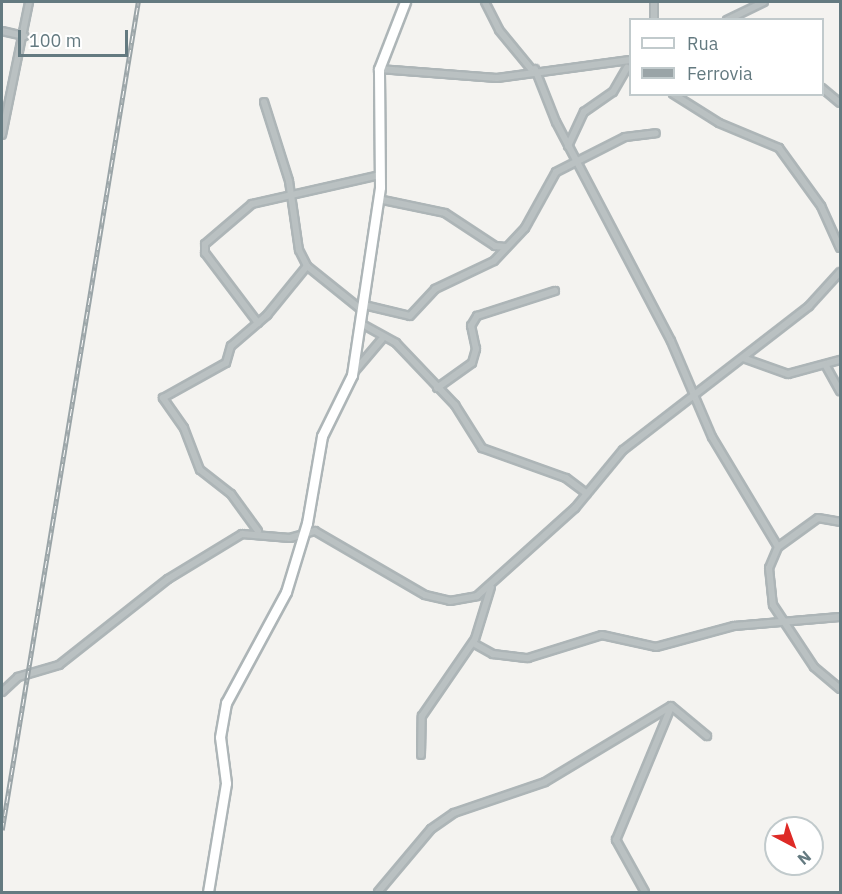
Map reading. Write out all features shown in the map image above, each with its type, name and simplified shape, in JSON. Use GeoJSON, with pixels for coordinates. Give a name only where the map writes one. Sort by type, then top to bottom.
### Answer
{"type":"FeatureCollection","features":[{"type":"Feature","properties":{"kind":"street"},"geometry":{"type":"LineString","coordinates":[[2,135],[24,36],[29,2]]}},
{"type":"Feature","properties":{"kind":"street"},"geometry":{"type":"LineString","coordinates":[[352,375],[362,324],[378,199],[380,175],[379,69],[405,2]]}},
{"type":"Feature","properties":{"kind":"street"},"geometry":{"type":"LineString","coordinates":[[484,2],[499,30],[534,70],[568,146],[694,392],[712,437],[778,548]]}},
{"type":"Feature","properties":{"kind":"street"},"geometry":{"type":"LineString","coordinates":[[654,2],[654,18]]}},
{"type":"Feature","properties":{"kind":"street"},"geometry":{"type":"LineString","coordinates":[[731,18],[764,2]]}},
{"type":"Feature","properties":{"kind":"street"},"geometry":{"type":"LineString","coordinates":[[2,31],[24,36]]}},
{"type":"Feature","properties":{"kind":"street"},"geometry":{"type":"LineString","coordinates":[[379,69],[497,78],[534,70],[614,65],[629,60]]}},
{"type":"Feature","properties":{"kind":"street"},"geometry":{"type":"LineString","coordinates":[[568,146],[584,112],[613,92],[629,69],[614,65]]}},
{"type":"Feature","properties":{"kind":"street"},"geometry":{"type":"LineString","coordinates":[[824,90],[840,103]]}},
{"type":"Feature","properties":{"kind":"street"},"geometry":{"type":"LineString","coordinates":[[676,96],[719,123],[779,148],[821,206],[840,248]]}},
{"type":"Feature","properties":{"kind":"street"},"geometry":{"type":"LineString","coordinates":[[264,102],[291,197],[297,242],[307,266],[364,308],[410,316],[435,289],[490,264],[525,228],[556,172],[626,137],[656,133]]}},
{"type":"Feature","properties":{"kind":"street"},"geometry":{"type":"LineString","coordinates":[[258,323],[203,248],[252,204],[380,175]]}},
{"type":"Feature","properties":{"kind":"street"},"geometry":{"type":"LineString","coordinates":[[378,199],[445,213],[495,246],[506,247]]}},
{"type":"Feature","properties":{"kind":"street"},"geometry":{"type":"LineString","coordinates":[[258,531],[231,495],[200,470],[184,428],[163,401],[168,393],[226,363],[231,346],[258,323],[307,266]]}},
{"type":"Feature","properties":{"kind":"street"},"geometry":{"type":"LineString","coordinates":[[2,692],[18,677],[59,665],[222,543],[258,531],[290,538],[305,530],[343,543],[425,595],[463,600],[491,586],[587,494],[623,450],[694,392],[743,358],[809,306],[840,272]]}},
{"type":"Feature","properties":{"kind":"street"},"geometry":{"type":"LineString","coordinates":[[437,388],[472,363],[476,349],[471,326],[477,316],[555,291]]}},
{"type":"Feature","properties":{"kind":"street"},"geometry":{"type":"LineString","coordinates":[[362,324],[382,339],[396,343],[459,411],[482,448],[566,478],[587,494]]}},
{"type":"Feature","properties":{"kind":"street"},"geometry":{"type":"LineString","coordinates":[[208,892],[226,783],[220,737],[226,703],[268,633],[305,530],[322,436],[352,375],[382,339]]}},
{"type":"Feature","properties":{"kind":"street"},"geometry":{"type":"LineString","coordinates":[[743,358],[780,373],[826,366],[840,360]]}},
{"type":"Feature","properties":{"kind":"street"},"geometry":{"type":"LineString","coordinates":[[826,366],[840,391]]}},
{"type":"Feature","properties":{"kind":"street"},"geometry":{"type":"LineString","coordinates":[[840,522],[818,518],[778,548],[769,581],[782,621],[814,667],[840,688]]}},
{"type":"Feature","properties":{"kind":"street"},"geometry":{"type":"LineString","coordinates":[[421,755],[422,716],[472,643],[491,586]]}},
{"type":"Feature","properties":{"kind":"street"},"geometry":{"type":"LineString","coordinates":[[472,643],[494,654],[528,658],[585,637],[617,636],[656,647],[734,626],[840,617]]}},
{"type":"Feature","properties":{"kind":"street"},"geometry":{"type":"LineString","coordinates":[[672,706],[707,736]]}},
{"type":"Feature","properties":{"kind":"street"},"geometry":{"type":"LineString","coordinates":[[378,892],[431,829],[454,813],[545,782],[672,706]]}},
{"type":"Feature","properties":{"kind":"street"},"geometry":{"type":"LineString","coordinates":[[645,892],[616,840],[672,706]]}},
{"type":"Feature","properties":{"kind":"railway"},"geometry":{"type":"LineString","coordinates":[[2,830],[138,2]]}}]}
